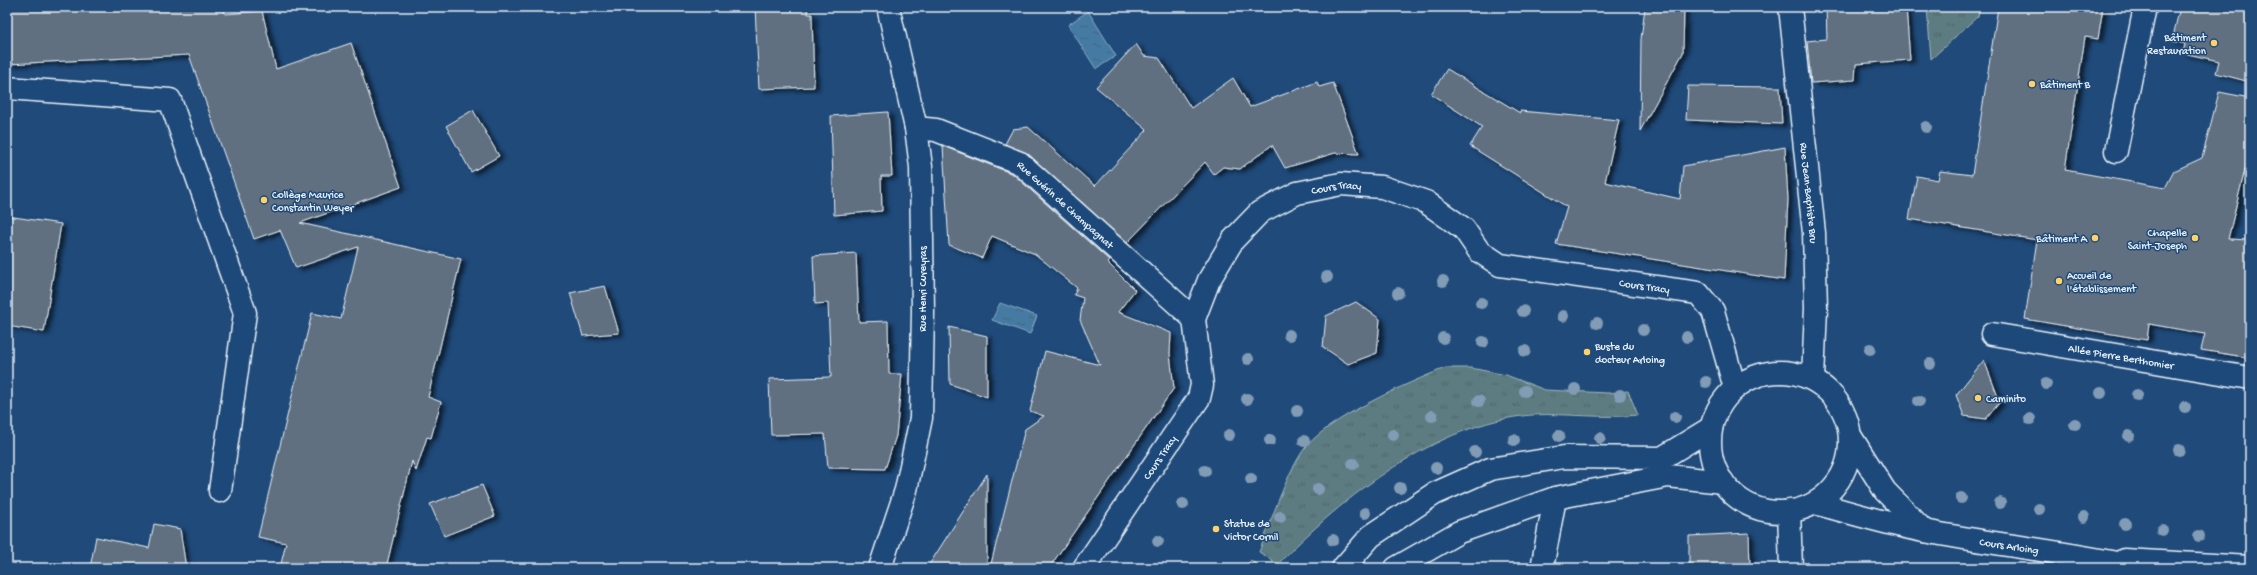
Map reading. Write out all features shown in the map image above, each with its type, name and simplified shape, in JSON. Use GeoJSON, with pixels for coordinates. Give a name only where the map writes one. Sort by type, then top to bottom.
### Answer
{"type":"FeatureCollection","features":[{"type":"Feature","properties":{"kind":"main road","name":"Rue Henri Cureyras"},"geometry":{"type":"LineString","coordinates":[[880,568],[906,490],[921,418],[923,311],[921,167],[916,128],[888,7]]}},
{"type":"Feature","properties":{"kind":"main road","name":"Rue Jean-Baptiste Bru"},"geometry":{"type":"LineString","coordinates":[[1790,7],[1814,233],[1816,308],[1813,379]]}},
{"type":"Feature","properties":{"kind":"main road"},"geometry":{"type":"LineString","coordinates":[[2116,151],[2145,7]]}},
{"type":"Feature","properties":{"kind":"main road"},"geometry":{"type":"LineString","coordinates":[[7,88],[170,100],[245,314],[220,491]]}},
{"type":"Feature","properties":{"kind":"main road","name":"Rue Guérin de Champagnat"},"geometry":{"type":"LineString","coordinates":[[916,128],[936,130],[1020,163],[1194,319]]}},
{"type":"Feature","properties":{"kind":"main road","name":"Cours Tracy"},"geometry":{"type":"LineString","coordinates":[[1084,568],[1199,398],[1202,386],[1194,319],[1209,280],[1233,240],[1260,212],[1297,193],[1341,184],[1382,187],[1426,202],[1464,229],[1479,251],[1500,265],[1698,293],[1713,310],[1735,388]]}},
{"type":"Feature","properties":{"kind":"main road","name":"Allée Pierre Berthomier"},"geometry":{"type":"LineString","coordinates":[[1992,334],[2250,378]]}},
{"type":"Feature","properties":{"kind":"main road"},"geometry":{"type":"LineString","coordinates":[[1851,438],[1848,463],[1835,486],[1815,503],[1789,511],[1764,510],[1740,500],[1722,482],[1714,465],[1710,447],[1711,428],[1720,406],[1735,388],[1759,374],[1787,371],[1813,379],[1832,393],[1844,410],[1851,438],[1885,491],[1924,531]]}},
{"type":"Feature","properties":{"kind":"main road"},"geometry":{"type":"LineString","coordinates":[[1343,568],[1371,536],[1434,494],[1490,469],[1564,457],[1662,458],[1711,428]]}},
{"type":"Feature","properties":{"kind":"main road"},"geometry":{"type":"LineString","coordinates":[[1396,568],[1459,532],[1555,498],[1668,476],[1722,482]]}},
{"type":"Feature","properties":{"kind":"main road"},"geometry":{"type":"LineString","coordinates":[[1542,568],[1555,498]]}},
{"type":"Feature","properties":{"kind":"main road","name":"Cours Arloing"},"geometry":{"type":"LineString","coordinates":[[1815,503],[1870,519],[1924,531],[2094,563],[2140,568]]}},
{"type":"Feature","properties":{"kind":"main road"},"geometry":{"type":"LineString","coordinates":[[1789,511],[1791,568]]}},
{"type":"Feature","properties":{"kind":"main road","name":"Cours Arloing"},"geometry":{"type":"LineString","coordinates":[[2094,563],[2250,566]]}},
{"type":"Feature","properties":{"kind":"green space"},"geometry":{"type":"Polygon","coordinates":[[[1927,7],[1980,7],[1978,16],[1931,59],[1927,7]]]}},
{"type":"Feature","properties":{"kind":"green space"},"geometry":{"type":"Polygon","coordinates":[[[1445,368],[1471,368],[1506,375],[1545,390],[1608,393],[1628,391],[1638,415],[1532,415],[1496,421],[1461,432],[1427,448],[1393,467],[1361,490],[1331,514],[1278,564],[1259,552],[1289,476],[1302,452],[1313,440],[1328,427],[1368,403],[1389,392],[1445,368]]]}},
{"type":"Feature","properties":{"kind":"green space"},"geometry":{"type":"Polygon","coordinates":[[[1251,560],[1260,568],[1244,568],[1251,560]]]}},
{"type":"Feature","properties":{"kind":"water"},"geometry":{"type":"Polygon","coordinates":[[[1088,11],[1116,56],[1096,69],[1068,25],[1088,11]]]}},
{"type":"Feature","properties":{"kind":"water"},"geometry":{"type":"Polygon","coordinates":[[[1000,303],[1037,316],[1030,334],[992,320],[1000,303]]]}},
{"type":"Feature","properties":{"kind":"building"},"geometry":{"type":"Polygon","coordinates":[[[7,7],[224,7],[225,14],[262,11],[276,69],[351,43],[401,187],[300,223],[461,259],[428,397],[441,402],[431,438],[427,437],[416,471],[412,461],[386,568],[280,568],[286,543],[258,537],[312,313],[341,319],[358,247],[296,268],[280,230],[254,239],[189,55],[7,64],[7,7]]]}},
{"type":"Feature","properties":{"kind":"building"},"geometry":{"type":"Polygon","coordinates":[[[755,7],[807,7],[808,14],[812,14],[814,87],[759,89],[755,7]]]}},
{"type":"Feature","properties":{"kind":"building"},"geometry":{"type":"Polygon","coordinates":[[[1645,7],[1684,7],[1683,53],[1640,131],[1641,39],[1645,7]]]}},
{"type":"Feature","properties":{"kind":"building"},"geometry":{"type":"Polygon","coordinates":[[[1826,7],[1906,7],[1910,60],[1856,64],[1855,80],[1811,83],[1807,41],[1827,39],[1826,7]]]}},
{"type":"Feature","properties":{"kind":"building"},"geometry":{"type":"Polygon","coordinates":[[[1998,7],[2103,7],[2098,39],[2085,37],[2065,170],[2165,188],[2174,171],[2202,158],[2219,92],[2250,98],[2250,149],[2228,239],[2250,240],[2250,358],[2201,350],[2205,334],[2149,324],[2147,340],[2025,319],[2037,240],[1909,219],[1917,176],[1938,180],[1940,171],[1972,175],[1998,7]]]}},
{"type":"Feature","properties":{"kind":"building","name":"Bâtiment Restauration"},"geometry":{"type":"Polygon","coordinates":[[[2180,7],[2250,7],[2250,82],[2216,73],[2219,61],[2183,53],[2185,44],[2172,41],[2180,7]]]}},
{"type":"Feature","properties":{"kind":"building"},"geometry":{"type":"Polygon","coordinates":[[[1136,44],[1144,56],[1159,58],[1191,108],[1233,78],[1250,107],[1317,82],[1319,87],[1333,83],[1359,154],[1335,153],[1285,168],[1272,145],[1240,169],[1223,167],[1214,174],[1205,162],[1127,243],[1028,154],[1005,144],[1013,129],[1028,127],[1095,186],[1147,130],[1096,87],[1136,44]]]}},
{"type":"Feature","properties":{"kind":"building"},"geometry":{"type":"Polygon","coordinates":[[[1447,69],[1520,113],[1520,111],[1619,120],[1605,182],[1680,199],[1683,166],[1785,147],[1788,199],[1784,280],[1556,244],[1567,207],[1470,146],[1482,127],[1431,94],[1447,69]]]}},
{"type":"Feature","properties":{"kind":"building"},"geometry":{"type":"Polygon","coordinates":[[[1688,86],[1780,87],[1782,124],[1686,120],[1688,86]]]}},
{"type":"Feature","properties":{"kind":"building"},"geometry":{"type":"Polygon","coordinates":[[[473,110],[499,156],[471,172],[446,126],[473,110]]]}},
{"type":"Feature","properties":{"kind":"building"},"geometry":{"type":"Polygon","coordinates":[[[888,112],[892,176],[881,176],[882,211],[834,215],[831,116],[888,112]]]}},
{"type":"Feature","properties":{"kind":"building"},"geometry":{"type":"Polygon","coordinates":[[[943,146],[1013,174],[1110,261],[1108,263],[1135,290],[1118,312],[1171,333],[1170,354],[1174,388],[1049,568],[990,568],[1025,429],[1044,416],[1030,411],[1045,351],[1100,365],[1080,320],[1083,298],[1074,295],[1077,288],[1035,254],[992,236],[982,258],[949,245],[943,146]]]}},
{"type":"Feature","properties":{"kind":"building"},"geometry":{"type":"Polygon","coordinates":[[[7,216],[61,224],[44,332],[7,326],[7,216]]]}},
{"type":"Feature","properties":{"kind":"building"},"geometry":{"type":"Polygon","coordinates":[[[856,253],[859,322],[888,321],[889,374],[902,374],[896,436],[885,469],[828,468],[825,434],[771,435],[769,379],[831,377],[828,303],[815,304],[813,256],[856,253]]]}},
{"type":"Feature","properties":{"kind":"building"},"geometry":{"type":"Polygon","coordinates":[[[605,286],[619,333],[583,336],[570,293],[605,286]]]}},
{"type":"Feature","properties":{"kind":"building"},"geometry":{"type":"Polygon","coordinates":[[[1356,302],[1380,319],[1377,353],[1348,364],[1323,347],[1326,316],[1356,302]]]}},
{"type":"Feature","properties":{"kind":"building"},"geometry":{"type":"Polygon","coordinates":[[[949,327],[987,336],[987,397],[950,384],[949,327]]]}},
{"type":"Feature","properties":{"kind":"building","name":"Caminito"},"geometry":{"type":"Polygon","coordinates":[[[1984,360],[2000,402],[1986,419],[1964,416],[1956,395],[1984,360]]]}},
{"type":"Feature","properties":{"kind":"building"},"geometry":{"type":"Polygon","coordinates":[[[987,474],[987,568],[927,568],[987,474]]]}},
{"type":"Feature","properties":{"kind":"building"},"geometry":{"type":"Polygon","coordinates":[[[482,485],[495,516],[444,536],[430,504],[482,485]]]}},
{"type":"Feature","properties":{"kind":"building"},"geometry":{"type":"Polygon","coordinates":[[[154,524],[180,529],[186,568],[90,568],[96,537],[149,548],[154,524]]]}},
{"type":"Feature","properties":{"kind":"building"},"geometry":{"type":"Polygon","coordinates":[[[1749,533],[1750,568],[1689,568],[1689,536],[1749,533]]]}},
{"type":"Feature","properties":{"kind":"place","name":"Bâtiment Restauration"},"geometry":{"type":"Point","coordinates":[2214,43]}},
{"type":"Feature","properties":{"kind":"place","name":"Bâtiment B"},"geometry":{"type":"Point","coordinates":[2032,84]}},
{"type":"Feature","properties":{"kind":"place","name":"Collège Maurice Constantin Weyer"},"geometry":{"type":"Point","coordinates":[264,200]}},
{"type":"Feature","properties":{"kind":"place","name":"Bâtiment A"},"geometry":{"type":"Point","coordinates":[2095,238]}},
{"type":"Feature","properties":{"kind":"place","name":"Chapelle Saint-Joseph"},"geometry":{"type":"Point","coordinates":[2195,238]}},
{"type":"Feature","properties":{"kind":"place","name":"Accueil de l'établissement"},"geometry":{"type":"Point","coordinates":[2059,281]}},
{"type":"Feature","properties":{"kind":"place","name":"Buste du docteur Arloing"},"geometry":{"type":"Point","coordinates":[1587,352]}},
{"type":"Feature","properties":{"kind":"place","name":"Caminito"},"geometry":{"type":"Point","coordinates":[1978,398]}},
{"type":"Feature","properties":{"kind":"place","name":"Statue de Victor Cornil"},"geometry":{"type":"Point","coordinates":[1216,529]}}]}
